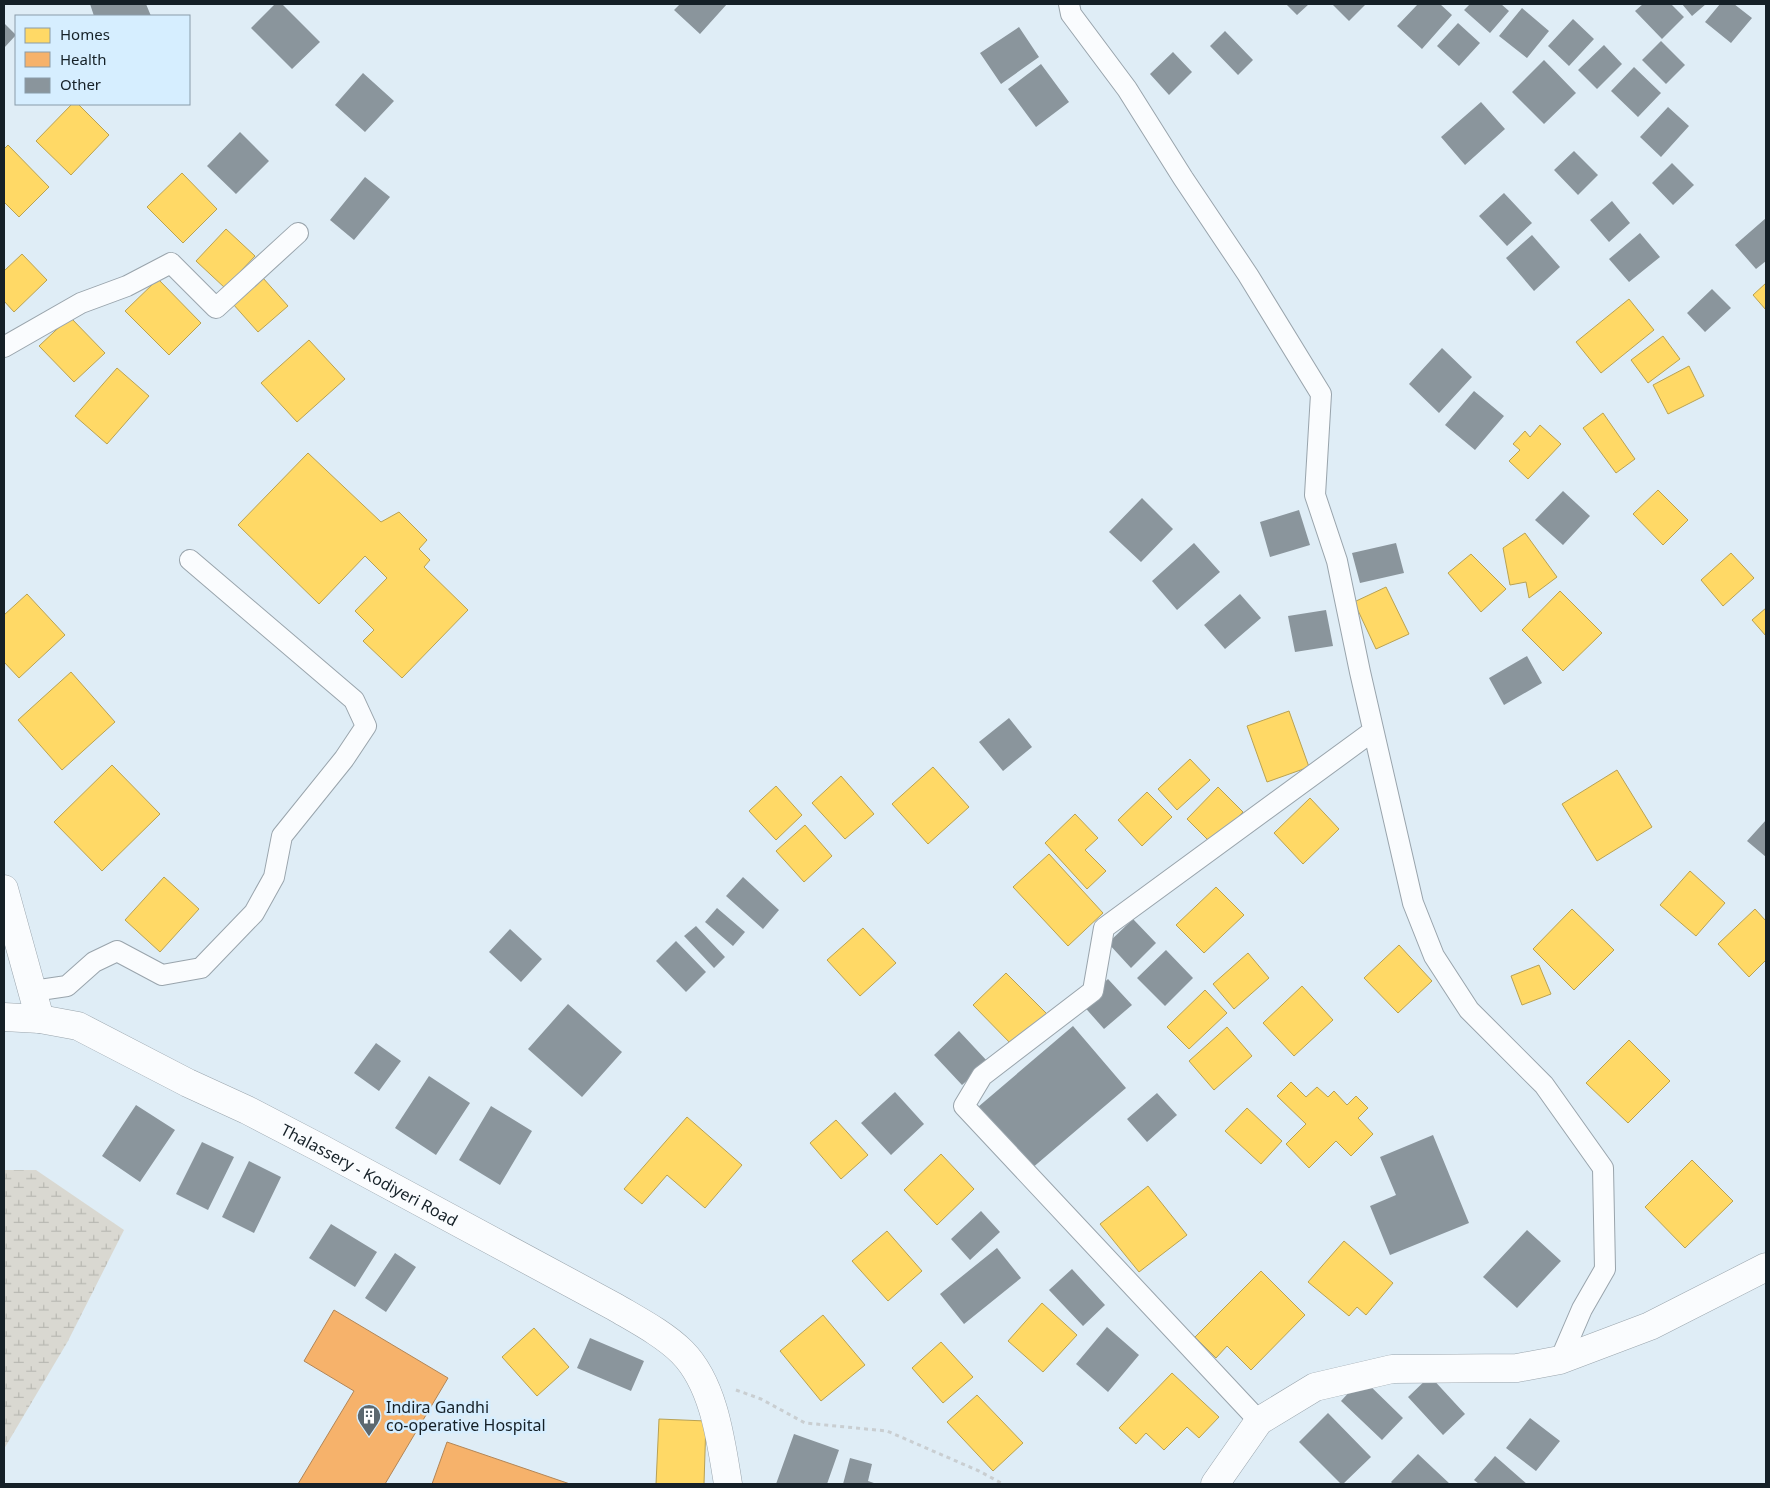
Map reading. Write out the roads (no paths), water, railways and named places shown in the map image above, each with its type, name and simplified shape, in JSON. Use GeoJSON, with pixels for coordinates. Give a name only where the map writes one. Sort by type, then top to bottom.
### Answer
{"type":"FeatureCollection","features":[{"type":"Feature","properties":{"kind":"main road"},"geometry":{"type":"LineString","coordinates":[[4,889],[40,1018]]}},
{"type":"Feature","properties":{"kind":"main road","name":"Thalassery - Kodiyeri Road"},"geometry":{"type":"LineString","coordinates":[[4,1017],[40,1018],[78,1026],[188,1083],[246,1110],[616,1306],[682,1352],[701,1377],[717,1421],[728,1484]]}},
{"type":"Feature","properties":{"kind":"main road"},"geometry":{"type":"LineString","coordinates":[[1215,1484],[1259,1420],[1315,1387],[1392,1369],[1517,1368],[1560,1360],[1650,1326],[1766,1267]]}},
{"type":"Feature","properties":{"kind":"street"},"geometry":{"type":"LineString","coordinates":[[1069,4],[1071,14],[1127,89],[1182,178],[1248,275],[1321,394],[1315,495],[1337,561],[1373,730],[1413,903],[1434,956],[1469,1010],[1544,1085],[1603,1168],[1605,1269],[1582,1308],[1560,1360]]}},
{"type":"Feature","properties":{"kind":"street"},"geometry":{"type":"LineString","coordinates":[[4,347],[80,303],[127,286],[171,263],[216,308],[298,233]]}},
{"type":"Feature","properties":{"kind":"street"},"geometry":{"type":"LineString","coordinates":[[33,991],[67,986],[94,962],[117,951],[162,975],[201,968],[254,913],[274,877],[282,836],[344,759],[366,726],[354,700],[190,560]]}},
{"type":"Feature","properties":{"kind":"street"},"geometry":{"type":"LineString","coordinates":[[1259,1420],[964,1106],[982,1076],[1093,991],[1104,928],[1373,730]]}},
{"type":"Feature","properties":{"kind":"place","name":"Indira Gandhi co-operative Hospital"},"geometry":{"type":"Point","coordinates":[369,1437]}}]}
